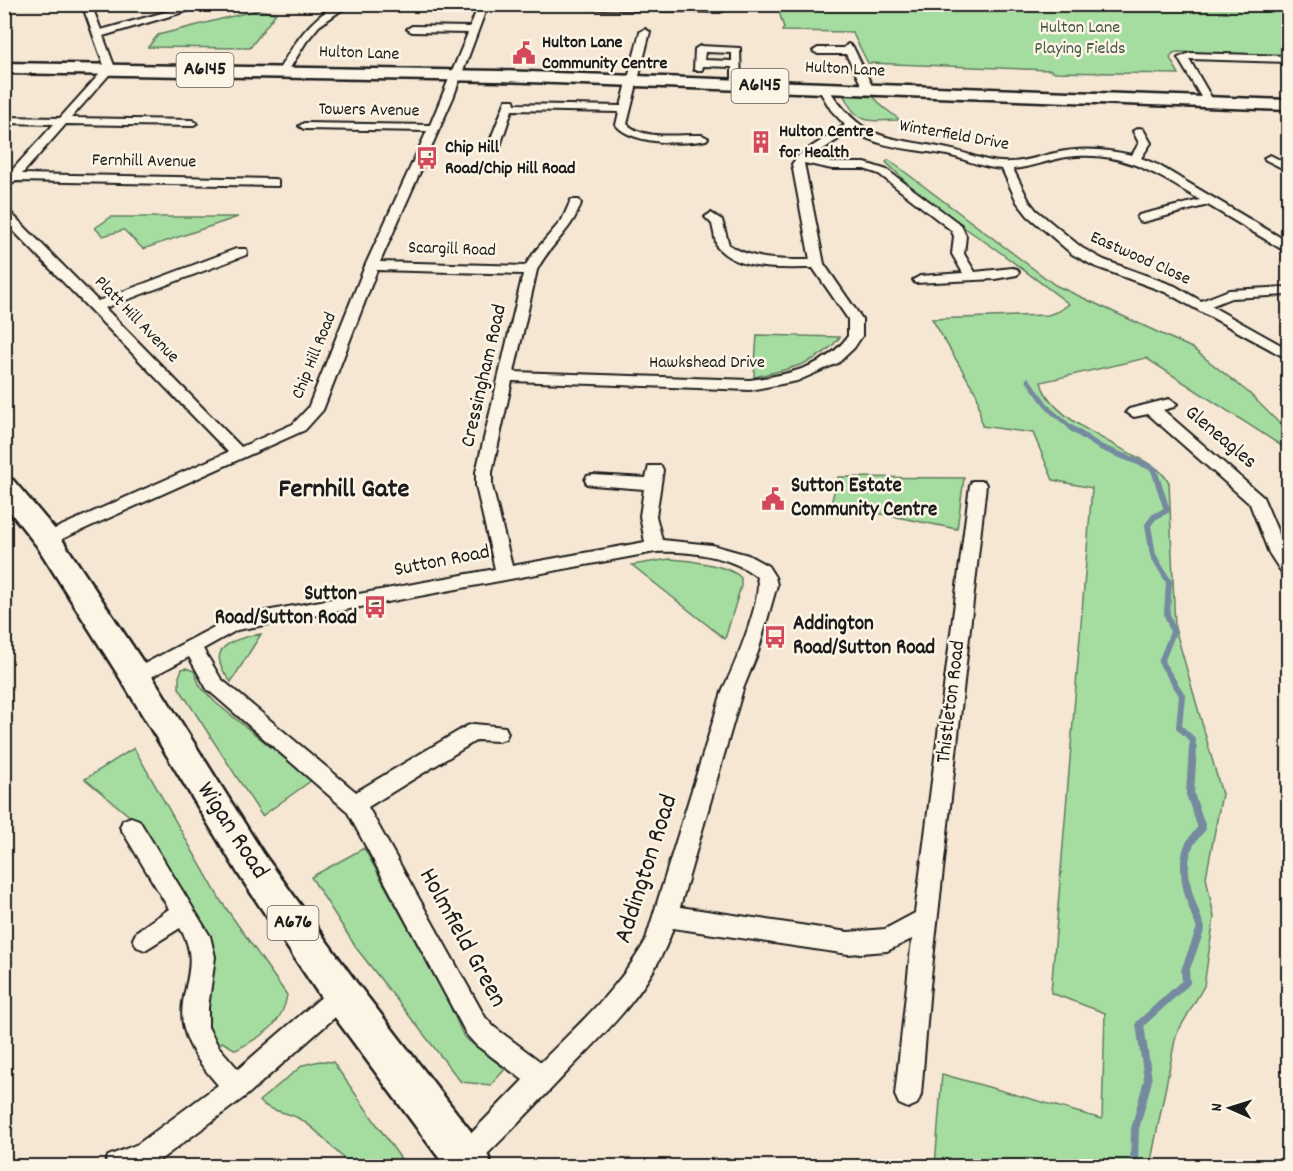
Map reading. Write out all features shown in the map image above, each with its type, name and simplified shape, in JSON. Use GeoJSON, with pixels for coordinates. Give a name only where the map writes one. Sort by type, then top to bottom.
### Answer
{"type":"FeatureCollection","features":[{"type":"Feature","properties":{"kind":"main road","name":"Hulton Lane"},"geometry":{"type":"LineString","coordinates":[[4,68],[283,71],[1288,105]]}},
{"type":"Feature","properties":{"kind":"main road","name":"Wigan Road"},"geometry":{"type":"LineString","coordinates":[[4,486],[47,539],[251,864],[342,995],[468,1163]]}},
{"type":"Feature","properties":{"kind":"street"},"geometry":{"type":"LineString","coordinates":[[4,187],[110,68],[86,4]]}},
{"type":"Feature","properties":{"kind":"street"},"geometry":{"type":"LineString","coordinates":[[98,34],[206,4]]}},
{"type":"Feature","properties":{"kind":"street"},"geometry":{"type":"LineString","coordinates":[[283,71],[312,26],[346,4]]}},
{"type":"Feature","properties":{"kind":"street","name":"Chip Hill Road"},"geometry":{"type":"LineString","coordinates":[[47,539],[299,427],[309,418],[315,410],[372,266],[435,128],[484,4]]}},
{"type":"Feature","properties":{"kind":"street"},"geometry":{"type":"LineString","coordinates":[[528,4],[720,9],[728,7],[728,4]]}},
{"type":"Feature","properties":{"kind":"street"},"geometry":{"type":"LineString","coordinates":[[412,29],[474,30]]}},
{"type":"Feature","properties":{"kind":"street"},"geometry":{"type":"LineString","coordinates":[[645,32],[631,82],[632,90],[623,109],[621,125],[625,135],[649,137],[686,133],[702,138]]}},
{"type":"Feature","properties":{"kind":"street"},"geometry":{"type":"LineString","coordinates":[[698,65],[700,49],[737,50],[737,85]]}},
{"type":"Feature","properties":{"kind":"street"},"geometry":{"type":"LineString","coordinates":[[818,51],[849,49],[869,90]]}},
{"type":"Feature","properties":{"kind":"street"},"geometry":{"type":"LineString","coordinates":[[1209,102],[1183,58],[1190,56],[1288,59]]}},
{"type":"Feature","properties":{"kind":"street","name":"Winterfield Drive"},"geometry":{"type":"LineString","coordinates":[[824,90],[832,108],[851,126],[898,145],[946,152],[974,161],[1006,166],[1070,154],[1107,154],[1135,159],[1154,166],[1288,247]]}},
{"type":"Feature","properties":{"kind":"street"},"geometry":{"type":"LineString","coordinates":[[494,146],[509,104],[623,109]]}},
{"type":"Feature","properties":{"kind":"street"},"geometry":{"type":"LineString","coordinates":[[4,120],[192,124]]}},
{"type":"Feature","properties":{"kind":"street","name":"Towers Avenue"},"geometry":{"type":"LineString","coordinates":[[304,126],[435,128]]}},
{"type":"Feature","properties":{"kind":"street"},"geometry":{"type":"LineString","coordinates":[[801,159],[851,126]]}},
{"type":"Feature","properties":{"kind":"street"},"geometry":{"type":"LineString","coordinates":[[1135,159],[1144,147],[1138,137]]}},
{"type":"Feature","properties":{"kind":"street"},"geometry":{"type":"LineString","coordinates":[[1270,158],[1287,166]]}},
{"type":"Feature","properties":{"kind":"street"},"geometry":{"type":"LineString","coordinates":[[801,159],[826,165],[865,166],[890,175],[960,232],[958,254],[971,276]]}},
{"type":"Feature","properties":{"kind":"street","name":"Hawkshead Drive"},"geometry":{"type":"LineString","coordinates":[[508,376],[750,385],[781,381],[807,373],[833,360],[849,345],[856,333],[855,319],[817,264],[798,168],[801,159]]}},
{"type":"Feature","properties":{"kind":"street","name":"Eastwood Close"},"geometry":{"type":"LineString","coordinates":[[1006,166],[1023,202],[1032,213],[1077,252],[1170,289],[1288,355]]}},
{"type":"Feature","properties":{"kind":"street","name":"Fernhill Avenue"},"geometry":{"type":"LineString","coordinates":[[14,177],[273,183]]}},
{"type":"Feature","properties":{"kind":"street"},"geometry":{"type":"LineString","coordinates":[[1143,218],[1166,216],[1210,201]]}},
{"type":"Feature","properties":{"kind":"street","name":"Cressingham Road"},"geometry":{"type":"LineString","coordinates":[[505,572],[484,486],[484,472],[508,376],[530,270],[536,256],[571,218],[575,203]]}},
{"type":"Feature","properties":{"kind":"street","name":"Platt Hill Avenue"},"geometry":{"type":"LineString","coordinates":[[4,213],[239,454]]}},
{"type":"Feature","properties":{"kind":"street"},"geometry":{"type":"LineString","coordinates":[[711,217],[718,223],[723,247],[737,257],[764,263],[817,264]]}},
{"type":"Feature","properties":{"kind":"street"},"geometry":{"type":"LineString","coordinates":[[96,307],[241,253]]}},
{"type":"Feature","properties":{"kind":"street","name":"Scargill Road"},"geometry":{"type":"LineString","coordinates":[[372,266],[530,270]]}},
{"type":"Feature","properties":{"kind":"street"},"geometry":{"type":"LineString","coordinates":[[920,280],[1012,272]]}},
{"type":"Feature","properties":{"kind":"street"},"geometry":{"type":"LineString","coordinates":[[1200,306],[1229,294],[1288,291]]}},
{"type":"Feature","properties":{"kind":"street","name":"Gleneagles"},"geometry":{"type":"LineString","coordinates":[[1134,412],[1169,404]]}},
{"type":"Feature","properties":{"kind":"street","name":"Gleneagles"},"geometry":{"type":"LineString","coordinates":[[1151,408],[1257,501],[1267,519],[1281,561],[1288,568]]}},
{"type":"Feature","properties":{"kind":"street"},"geometry":{"type":"LineString","coordinates":[[593,480],[654,477],[648,524],[655,546]]}},
{"type":"Feature","properties":{"kind":"street","name":"Thistleton Road"},"geometry":{"type":"LineString","coordinates":[[908,1095],[926,919],[978,485]]}},
{"type":"Feature","properties":{"kind":"street","name":"Sutton Road"},"geometry":{"type":"LineString","coordinates":[[136,678],[233,624],[655,546],[702,549],[747,561],[764,572]]}},
{"type":"Feature","properties":{"kind":"street","name":"Addington Road"},"geometry":{"type":"LineString","coordinates":[[468,1163],[628,990],[655,947],[733,689],[754,641],[768,588],[768,579],[764,572]]}},
{"type":"Feature","properties":{"kind":"street","name":"Holmfield Green"},"geometry":{"type":"LineString","coordinates":[[192,646],[214,684],[355,804],[476,1026],[485,1036],[544,1080]]}},
{"type":"Feature","properties":{"kind":"street"},"geometry":{"type":"LineString","coordinates":[[355,804],[474,732],[498,733]]}},
{"type":"Feature","properties":{"kind":"street"},"geometry":{"type":"LineString","coordinates":[[131,827],[202,947],[196,1028],[208,1055],[237,1087]]}},
{"type":"Feature","properties":{"kind":"street"},"geometry":{"type":"LineString","coordinates":[[145,939],[183,912]]}},
{"type":"Feature","properties":{"kind":"street"},"geometry":{"type":"LineString","coordinates":[[666,916],[848,943],[887,940],[926,919]]}},
{"type":"Feature","properties":{"kind":"street"},"geometry":{"type":"LineString","coordinates":[[118,1167],[147,1154],[237,1087],[342,995]]}},
{"type":"Feature","properties":{"kind":"green space","name":"Hulton Lane Playing Fields"},"geometry":{"type":"Polygon","coordinates":[[[777,5],[1288,5],[1288,56],[1178,52],[1173,53],[1170,58],[1179,74],[1052,72],[1051,70],[868,63],[852,32],[782,31],[784,28],[777,5]]]}},
{"type":"Feature","properties":{"kind":"green space"},"geometry":{"type":"Polygon","coordinates":[[[257,10],[276,13],[250,48],[148,47],[158,35],[257,10]]]}},
{"type":"Feature","properties":{"kind":"green space"},"geometry":{"type":"Polygon","coordinates":[[[844,96],[873,96],[900,120],[866,120],[849,106],[844,96]]]}},
{"type":"Feature","properties":{"kind":"green space"},"geometry":{"type":"Polygon","coordinates":[[[889,160],[1055,285],[1192,348],[1249,393],[1288,432],[1288,450],[1146,358],[1041,382],[1047,396],[1058,409],[1090,431],[1156,468],[1169,482],[1175,628],[1222,794],[1206,877],[1214,917],[1204,986],[1176,1035],[1150,1166],[935,1166],[942,1074],[1102,1119],[1105,1013],[1051,993],[1092,488],[1053,480],[1033,433],[982,426],[977,395],[932,319],[1048,315],[1069,304],[997,250],[924,200],[886,162],[889,160]]]}},
{"type":"Feature","properties":{"kind":"green space"},"geometry":{"type":"Polygon","coordinates":[[[111,217],[238,217],[143,249],[124,230],[103,236],[95,228],[111,217]]]}},
{"type":"Feature","properties":{"kind":"green space"},"geometry":{"type":"Polygon","coordinates":[[[757,335],[840,337],[832,346],[812,360],[754,377],[757,335]]]}},
{"type":"Feature","properties":{"kind":"green space"},"geometry":{"type":"Polygon","coordinates":[[[838,477],[964,478],[957,529],[831,504],[838,477]]]}},
{"type":"Feature","properties":{"kind":"green space"},"geometry":{"type":"Polygon","coordinates":[[[670,559],[718,567],[735,573],[741,578],[741,586],[725,639],[632,565],[670,559]]]}},
{"type":"Feature","properties":{"kind":"green space"},"geometry":{"type":"Polygon","coordinates":[[[261,634],[231,682],[223,671],[220,654],[224,648],[239,639],[261,634]]]}},
{"type":"Feature","properties":{"kind":"green space"},"geometry":{"type":"Polygon","coordinates":[[[182,669],[194,671],[200,686],[216,703],[312,780],[262,816],[179,688],[179,677],[182,669]]]}},
{"type":"Feature","properties":{"kind":"green space"},"geometry":{"type":"Polygon","coordinates":[[[134,748],[221,901],[287,995],[281,1015],[276,1022],[262,1035],[236,1050],[222,1042],[216,1048],[206,1029],[212,946],[133,819],[85,779],[134,748]]]}},
{"type":"Feature","properties":{"kind":"green space"},"geometry":{"type":"Polygon","coordinates":[[[364,848],[445,995],[464,1037],[505,1069],[491,1085],[461,1082],[357,949],[311,877],[364,848]]]}},
{"type":"Feature","properties":{"kind":"green space"},"geometry":{"type":"Polygon","coordinates":[[[320,1061],[333,1062],[406,1166],[351,1166],[305,1123],[263,1105],[259,1101],[303,1065],[320,1061]]]}},
{"type":"Feature","properties":{"kind":"waterway"},"geometry":{"type":"LineString","coordinates":[[1028,380],[1050,410],[1073,429]]}},
{"type":"Feature","properties":{"kind":"waterway"},"geometry":{"type":"LineString","coordinates":[[1071,428],[1100,447],[1153,468],[1155,473],[1167,510],[1154,517],[1148,525],[1153,555],[1169,582],[1167,614],[1173,632],[1161,662],[1182,695],[1179,727],[1193,740],[1192,750]]}},
{"type":"Feature","properties":{"kind":"waterway"},"geometry":{"type":"LineString","coordinates":[[1134,1166],[1135,1129],[1148,1080],[1140,1024],[1186,982],[1185,971],[1201,928],[1190,899],[1185,868],[1188,848],[1202,828],[1190,794],[1193,748]]}},
{"type":"Feature","properties":{"kind":"place","name":"Hulton Lane Community Centre"},"geometry":{"type":"Point","coordinates":[524,53]}},
{"type":"Feature","properties":{"kind":"place","name":"Hulton Centre for Health"},"geometry":{"type":"Point","coordinates":[761,142]}},
{"type":"Feature","properties":{"kind":"place","name":"Chip Hill Road/Chip Hill Road"},"geometry":{"type":"Point","coordinates":[427,158]}},
{"type":"Feature","properties":{"kind":"place","name":"Sutton Estate Community Centre"},"geometry":{"type":"Point","coordinates":[773,499]}},
{"type":"Feature","properties":{"kind":"place","name":"Sutton Road/Sutton Road"},"geometry":{"type":"Point","coordinates":[375,607]}},
{"type":"Feature","properties":{"kind":"place","name":"Addington Road/Sutton Road"},"geometry":{"type":"Point","coordinates":[775,637]}},
{"type":"Feature","properties":{"kind":"district","name":"Fernhill Gate"},"geometry":{"type":"Point","coordinates":[344,490]}}]}
